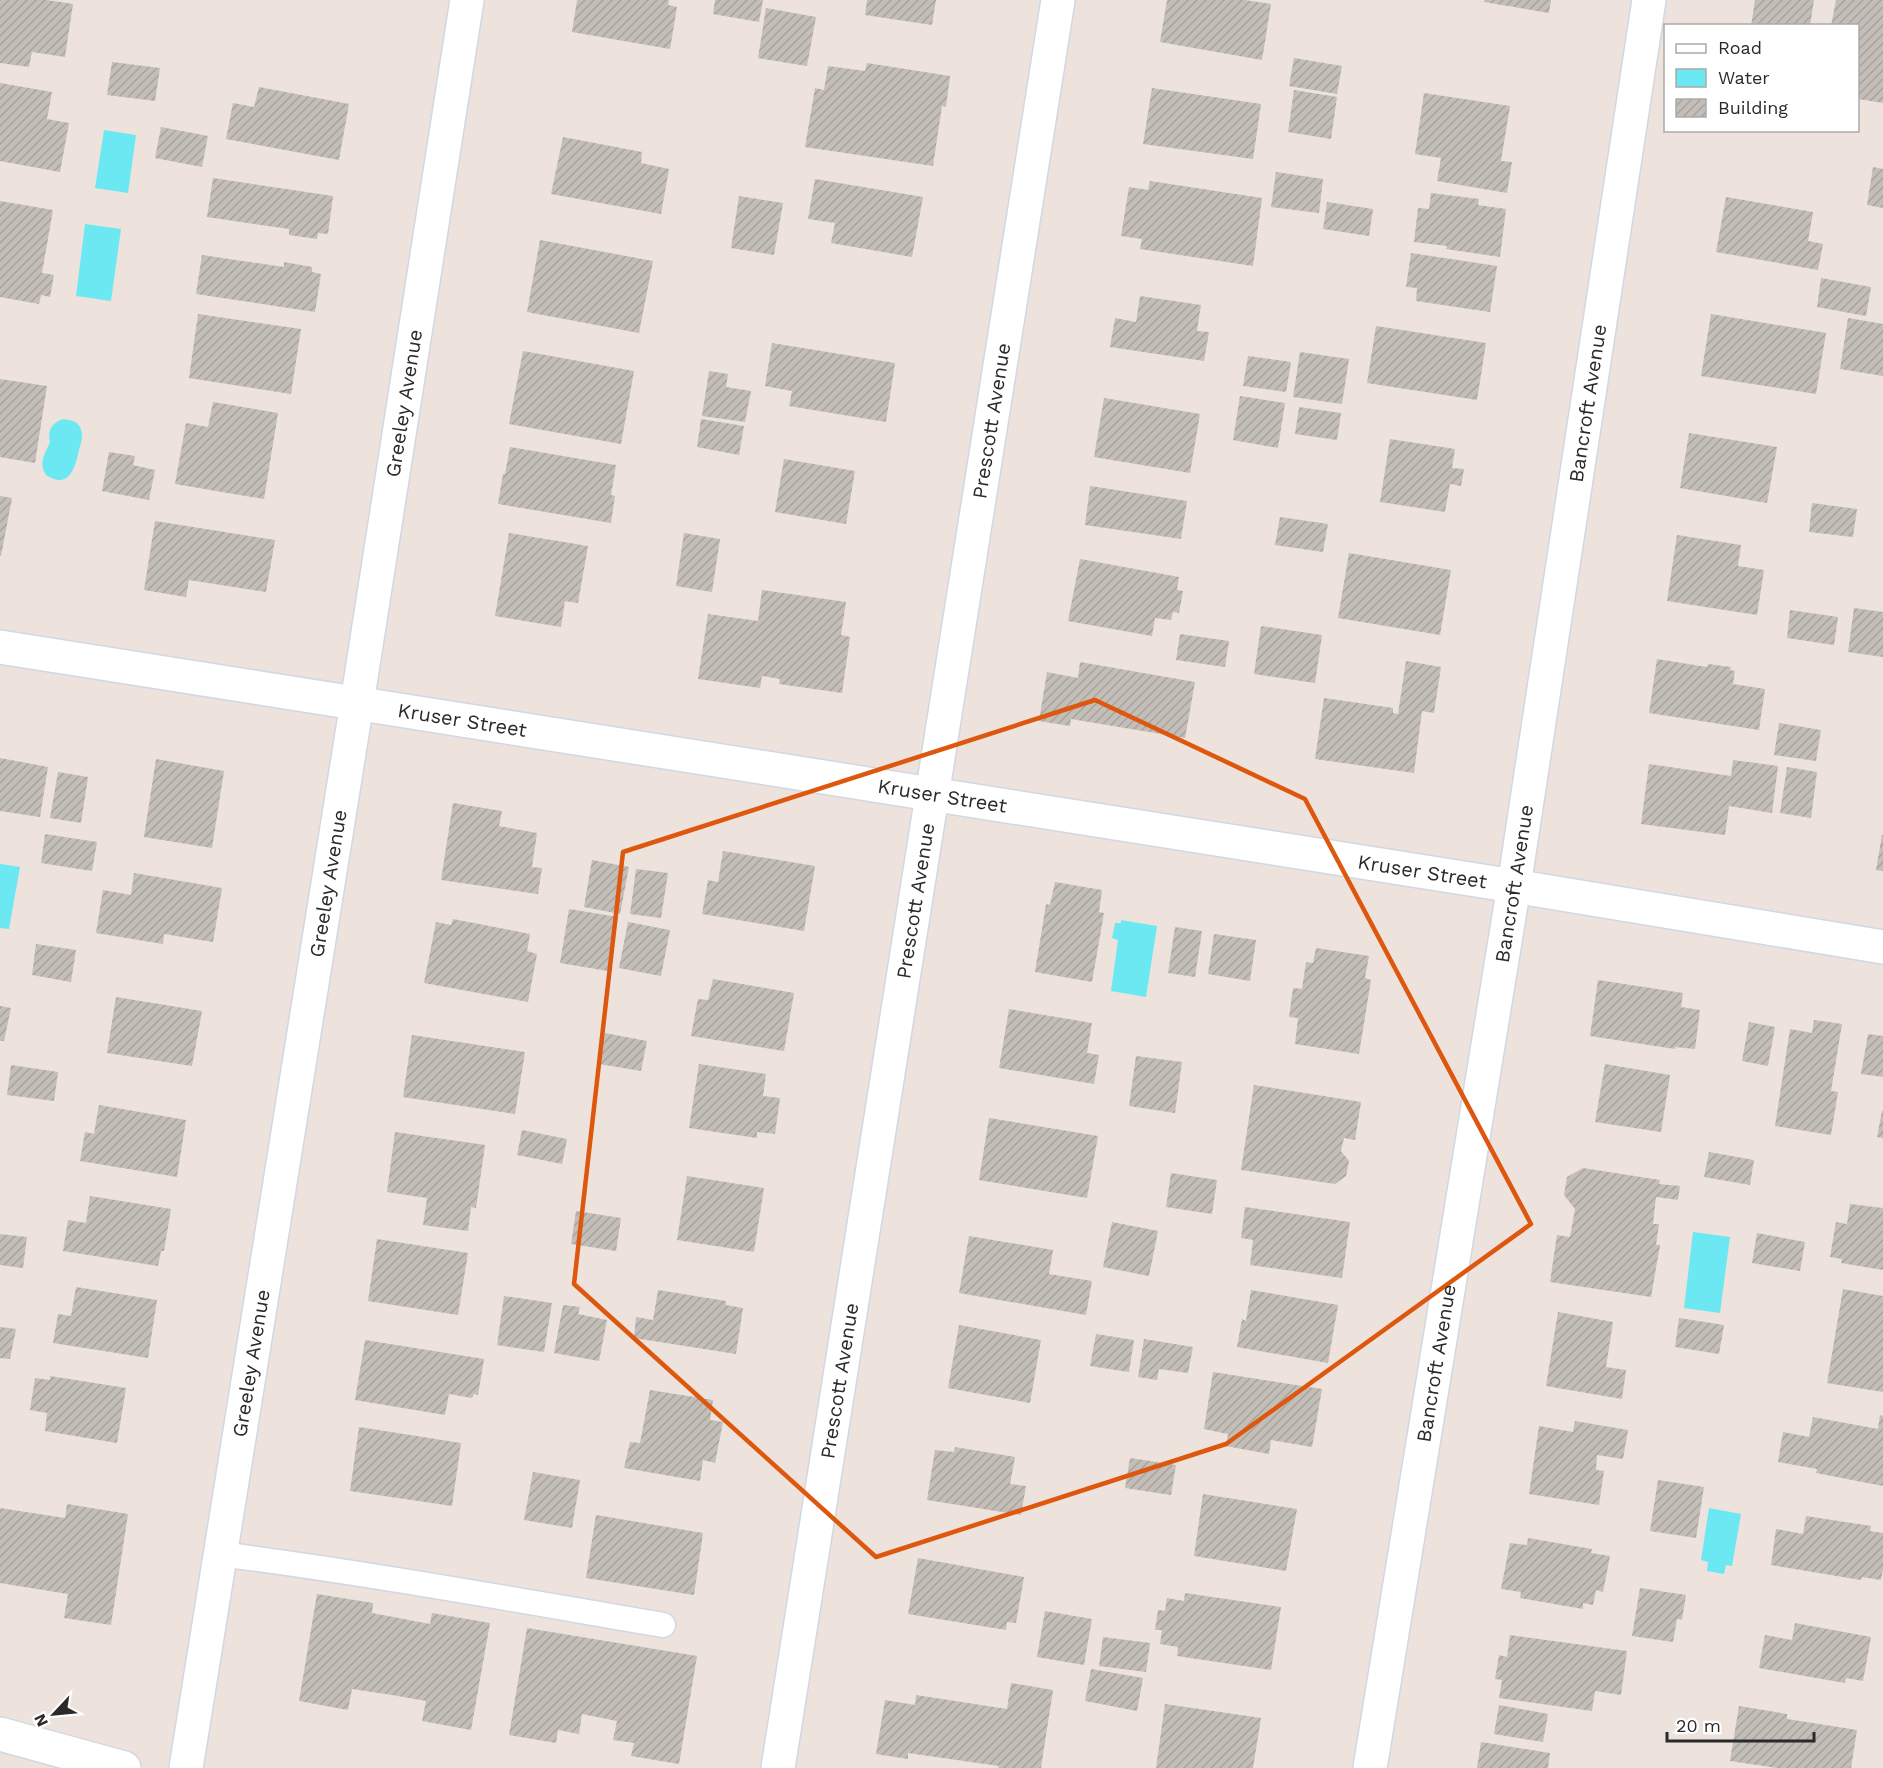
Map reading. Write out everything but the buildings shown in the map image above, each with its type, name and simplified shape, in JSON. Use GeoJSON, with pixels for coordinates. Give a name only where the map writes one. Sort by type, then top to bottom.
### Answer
{"type":"FeatureCollection","features":[{"type":"Feature","properties":{"kind":"street","name":"Greeley Avenue"},"geometry":{"type":"LineString","coordinates":[[186,1768],[467,0]]}},
{"type":"Feature","properties":{"kind":"street","name":"Prescott Avenue"},"geometry":{"type":"LineString","coordinates":[[778,1768],[1058,0]]}},
{"type":"Feature","properties":{"kind":"street","name":"Bancroft Avenue"},"geometry":{"type":"LineString","coordinates":[[1370,1768],[1514,886],[1649,0]]}},
{"type":"Feature","properties":{"kind":"street","name":"Kruser Street"},"geometry":{"type":"LineString","coordinates":[[0,647],[1514,886],[1883,947]]}},
{"type":"Feature","properties":{"kind":"street"},"geometry":{"type":"LineString","coordinates":[[0,1734],[124,1768]]}},
{"type":"Feature","properties":{"kind":"lane"},"geometry":{"type":"LineString","coordinates":[[220,1554],[282,1562],[663,1625]]}},
{"type":"Feature","properties":{"kind":"highlighted area"},"geometry":{"type":"Polygon","coordinates":[[[1095,700],[1305,799],[1531,1224],[1226,1444],[876,1557],[574,1284],[623,852],[1095,700]]]}},
{"type":"Feature","properties":{"kind":"water"},"geometry":{"type":"Polygon","coordinates":[[[104,130],[136,135],[128,193],[95,188],[104,130]]]}},
{"type":"Feature","properties":{"kind":"water"},"geometry":{"type":"Polygon","coordinates":[[[85,224],[121,229],[111,301],[76,296],[85,224]]]}},
{"type":"Feature","properties":{"kind":"water"},"geometry":{"type":"Polygon","coordinates":[[[64,419],[77,423],[82,436],[73,470],[70,475],[60,480],[46,475],[42,462],[50,442],[51,428],[56,422],[64,419]]]}},
{"type":"Feature","properties":{"kind":"water"},"geometry":{"type":"Polygon","coordinates":[[[0,864],[20,867],[9,929],[0,928],[0,864]]]}},
{"type":"Feature","properties":{"kind":"water"},"geometry":{"type":"Polygon","coordinates":[[[1121,920],[1157,926],[1146,997],[1111,991],[1118,940],[1112,938],[1115,923],[1121,923],[1121,920]]]}},
{"type":"Feature","properties":{"kind":"water"},"geometry":{"type":"Polygon","coordinates":[[[1693,1232],[1730,1237],[1720,1313],[1684,1308],[1693,1232]]]}},
{"type":"Feature","properties":{"kind":"water"},"geometry":{"type":"Polygon","coordinates":[[[1709,1508],[1741,1514],[1732,1566],[1726,1565],[1724,1574],[1707,1571],[1708,1562],[1701,1560],[1709,1508]]]}}]}
